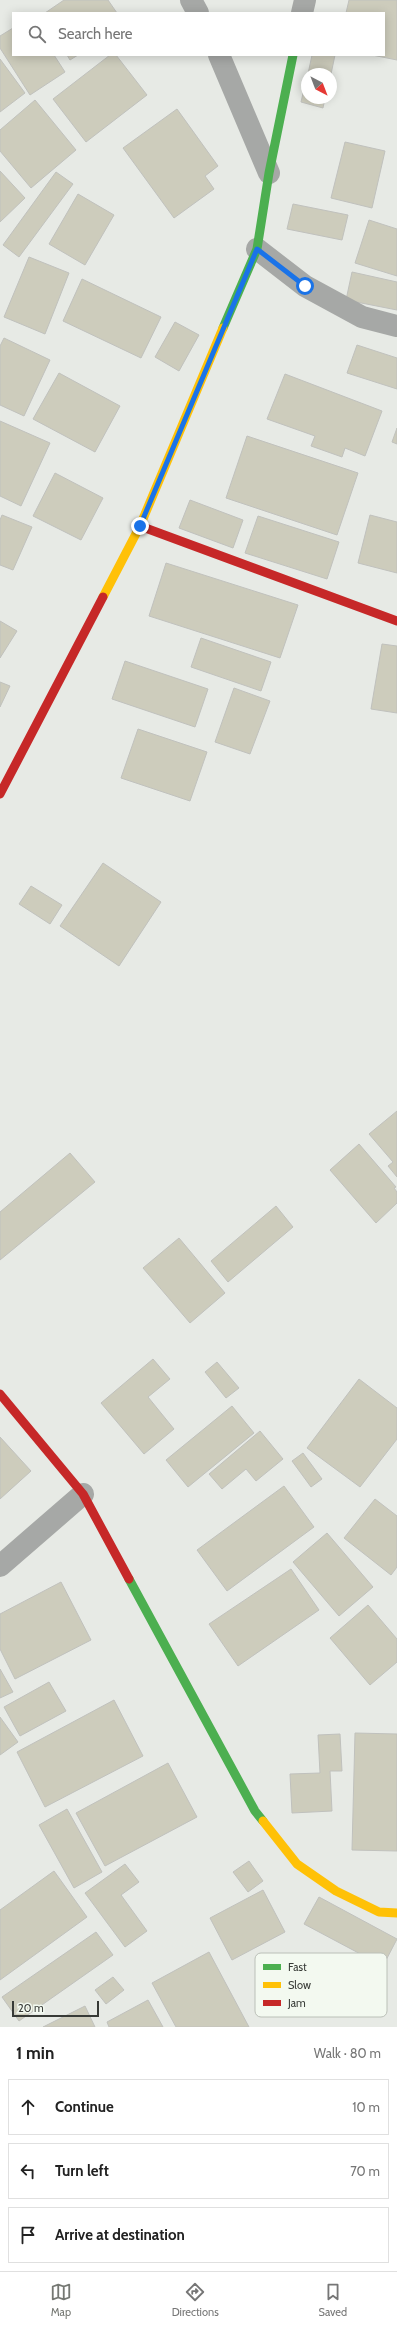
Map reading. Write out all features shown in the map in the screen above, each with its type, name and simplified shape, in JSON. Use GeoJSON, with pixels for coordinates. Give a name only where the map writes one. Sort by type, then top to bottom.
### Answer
{"type":"FeatureCollection","features":[{"type":"Feature","properties":{"kind":"street"},"geometry":{"type":"LineString","coordinates":[[191,0],[197,12]]}},
{"type":"Feature","properties":{"kind":"street"},"geometry":{"type":"LineString","coordinates":[[302,12],[305,0]]}},
{"type":"Feature","properties":{"kind":"street"},"geometry":{"type":"LineString","coordinates":[[218,56],[269,173]]}},
{"type":"Feature","properties":{"kind":"street"},"geometry":{"type":"LineString","coordinates":[[0,794],[140,526],[257,249],[269,173],[293,56]]}},
{"type":"Feature","properties":{"kind":"street"},"geometry":{"type":"LineString","coordinates":[[257,249],[305,286],[362,317],[397,326]]}},
{"type":"Feature","properties":{"kind":"street"},"geometry":{"type":"LineString","coordinates":[[140,526],[397,621]]}},
{"type":"Feature","properties":{"kind":"street"},"geometry":{"type":"LineString","coordinates":[[0,1394],[83,1494],[255,1811],[297,1864],[342,1894],[380,1912],[397,1913]]}},
{"type":"Feature","properties":{"kind":"street"},"geometry":{"type":"LineString","coordinates":[[0,1566],[83,1494]]}},
{"type":"Feature","properties":{"kind":"building"},"geometry":{"type":"Polygon","coordinates":[[[64,0],[108,0],[116,12],[46,12],[64,0]]]}},
{"type":"Feature","properties":{"kind":"building"},"geometry":{"type":"Polygon","coordinates":[[[349,0],[397,0],[397,60],[377,56],[385,56],[385,12],[346,12],[349,0]]]}},
{"type":"Feature","properties":{"kind":"building"},"geometry":{"type":"Polygon","coordinates":[[[12,29],[12,56],[55,56],[65,72],[30,95],[0,48],[0,36],[12,29]]]}},
{"type":"Feature","properties":{"kind":"building"},"geometry":{"type":"Polygon","coordinates":[[[68,56],[76,56],[70,60],[68,56]]]}},
{"type":"Feature","properties":{"kind":"building"},"geometry":{"type":"Polygon","coordinates":[[[109,56],[117,56],[147,95],[86,142],[53,99],[109,56]]]}},
{"type":"Feature","properties":{"kind":"building"},"geometry":{"type":"Polygon","coordinates":[[[312,56],[335,56],[332,68],[309,68],[312,56]]]}},
{"type":"Feature","properties":{"kind":"building"},"geometry":{"type":"Polygon","coordinates":[[[0,59],[25,93],[0,112],[0,59]]]}},
{"type":"Feature","properties":{"kind":"building"},"geometry":{"type":"Polygon","coordinates":[[[35,100],[76,150],[31,188],[0,151],[0,130],[35,100]]]}},
{"type":"Feature","properties":{"kind":"building"},"geometry":{"type":"Polygon","coordinates":[[[308,104],[324,104],[323,108],[308,104]]]}},
{"type":"Feature","properties":{"kind":"building"},"geometry":{"type":"Polygon","coordinates":[[[177,109],[218,166],[205,176],[214,189],[174,218],[123,148],[177,109]]]}},
{"type":"Feature","properties":{"kind":"building"},"geometry":{"type":"Polygon","coordinates":[[[345,142],[385,151],[372,208],[331,198],[345,142]]]}},
{"type":"Feature","properties":{"kind":"building"},"geometry":{"type":"Polygon","coordinates":[[[0,171],[25,198],[0,222],[0,171]]]}},
{"type":"Feature","properties":{"kind":"building"},"geometry":{"type":"Polygon","coordinates":[[[56,172],[73,184],[19,257],[3,245],[56,172]]]}},
{"type":"Feature","properties":{"kind":"building"},"geometry":{"type":"Polygon","coordinates":[[[78,194],[114,215],[85,265],[49,244],[78,194]]]}},
{"type":"Feature","properties":{"kind":"building"},"geometry":{"type":"Polygon","coordinates":[[[293,204],[348,215],[342,240],[287,229],[293,204]]]}},
{"type":"Feature","properties":{"kind":"building"},"geometry":{"type":"Polygon","coordinates":[[[369,220],[397,229],[397,276],[355,263],[369,220]]]}},
{"type":"Feature","properties":{"kind":"building"},"geometry":{"type":"Polygon","coordinates":[[[29,257],[69,273],[45,334],[4,317],[29,257]]]}},
{"type":"Feature","properties":{"kind":"building"},"geometry":{"type":"Polygon","coordinates":[[[352,272],[397,282],[397,310],[346,300],[352,272]]]}},
{"type":"Feature","properties":{"kind":"building"},"geometry":{"type":"Polygon","coordinates":[[[82,279],[161,317],[141,358],[63,321],[82,279]]]}},
{"type":"Feature","properties":{"kind":"building"},"geometry":{"type":"Polygon","coordinates":[[[175,322],[199,335],[179,371],[155,357],[175,322]]]}},
{"type":"Feature","properties":{"kind":"building"},"geometry":{"type":"Polygon","coordinates":[[[4,338],[50,360],[24,416],[0,405],[0,346],[4,338]]]}},
{"type":"Feature","properties":{"kind":"building"},"geometry":{"type":"Polygon","coordinates":[[[357,345],[397,358],[397,389],[347,373],[357,345]]]}},
{"type":"Feature","properties":{"kind":"building"},"geometry":{"type":"Polygon","coordinates":[[[59,373],[120,406],[95,452],[33,419],[59,373]]]}},
{"type":"Feature","properties":{"kind":"building"},"geometry":{"type":"Polygon","coordinates":[[[285,374],[382,411],[365,456],[345,448],[342,457],[311,446],[315,436],[267,419],[285,374]]]}},
{"type":"Feature","properties":{"kind":"building"},"geometry":{"type":"Polygon","coordinates":[[[0,421],[50,443],[21,506],[0,496],[0,421]]]}},
{"type":"Feature","properties":{"kind":"building"},"geometry":{"type":"Polygon","coordinates":[[[397,428],[397,444],[392,442],[397,428]]]}},
{"type":"Feature","properties":{"kind":"building"},"geometry":{"type":"Polygon","coordinates":[[[247,436],[358,473],[337,535],[226,498],[247,436]]]}},
{"type":"Feature","properties":{"kind":"building"},"geometry":{"type":"Polygon","coordinates":[[[55,473],[103,498],[81,540],[33,516],[55,473]]]}},
{"type":"Feature","properties":{"kind":"building"},"geometry":{"type":"Polygon","coordinates":[[[190,500],[243,520],[233,548],[179,528],[190,500]]]}},
{"type":"Feature","properties":{"kind":"building"},"geometry":{"type":"Polygon","coordinates":[[[2,515],[32,527],[13,570],[0,565],[0,520],[2,515]]]}},
{"type":"Feature","properties":{"kind":"building"},"geometry":{"type":"Polygon","coordinates":[[[370,515],[397,522],[397,573],[358,563],[370,515]]]}},
{"type":"Feature","properties":{"kind":"building"},"geometry":{"type":"Polygon","coordinates":[[[258,516],[339,542],[327,579],[245,553],[258,516]]]}},
{"type":"Feature","properties":{"kind":"building"},"geometry":{"type":"Polygon","coordinates":[[[166,563],[298,605],[280,658],[149,616],[166,563]]]}},
{"type":"Feature","properties":{"kind":"building"},"geometry":{"type":"Polygon","coordinates":[[[0,621],[17,631],[0,658],[0,621]]]}},
{"type":"Feature","properties":{"kind":"building"},"geometry":{"type":"Polygon","coordinates":[[[201,638],[271,662],[261,691],[191,667],[201,638]]]}},
{"type":"Feature","properties":{"kind":"building"},"geometry":{"type":"Polygon","coordinates":[[[382,644],[397,646],[397,713],[371,709],[382,644]]]}},
{"type":"Feature","properties":{"kind":"building"},"geometry":{"type":"Polygon","coordinates":[[[125,661],[208,689],[195,727],[112,699],[125,661]]]}},
{"type":"Feature","properties":{"kind":"building"},"geometry":{"type":"Polygon","coordinates":[[[0,682],[10,686],[0,707],[0,682]]]}},
{"type":"Feature","properties":{"kind":"building"},"geometry":{"type":"Polygon","coordinates":[[[234,688],[270,701],[250,754],[215,742],[234,688]]]}},
{"type":"Feature","properties":{"kind":"building"},"geometry":{"type":"Polygon","coordinates":[[[138,729],[207,752],[190,801],[121,778],[138,729]]]}},
{"type":"Feature","properties":{"kind":"building"},"geometry":{"type":"Polygon","coordinates":[[[103,863],[161,902],[119,966],[60,926],[103,863]]]}},
{"type":"Feature","properties":{"kind":"building"},"geometry":{"type":"Polygon","coordinates":[[[31,886],[62,905],[50,924],[19,904],[31,886]]]}},
{"type":"Feature","properties":{"kind":"building"},"geometry":{"type":"Polygon","coordinates":[[[397,1111],[397,1177],[388,1166],[393,1162],[369,1134],[397,1111]]]}},
{"type":"Feature","properties":{"kind":"building"},"geometry":{"type":"Polygon","coordinates":[[[359,1144],[396,1187],[394,1188],[397,1192],[397,1203],[376,1223],[330,1170],[359,1144]]]}},
{"type":"Feature","properties":{"kind":"building"},"geometry":{"type":"Polygon","coordinates":[[[70,1153],[95,1182],[0,1260],[0,1212],[70,1153]]]}},
{"type":"Feature","properties":{"kind":"building"},"geometry":{"type":"Polygon","coordinates":[[[276,1206],[293,1227],[228,1282],[211,1261],[276,1206]]]}},
{"type":"Feature","properties":{"kind":"building"},"geometry":{"type":"Polygon","coordinates":[[[179,1238],[225,1293],[190,1323],[143,1268],[179,1238]]]}},
{"type":"Feature","properties":{"kind":"building"},"geometry":{"type":"Polygon","coordinates":[[[153,1359],[170,1379],[148,1397],[174,1429],[144,1454],[101,1403],[153,1359]]]}},
{"type":"Feature","properties":{"kind":"building"},"geometry":{"type":"Polygon","coordinates":[[[217,1362],[239,1388],[226,1398],[205,1372],[217,1362]]]}},
{"type":"Feature","properties":{"kind":"building"},"geometry":{"type":"Polygon","coordinates":[[[359,1379],[397,1408],[397,1439],[360,1487],[307,1448],[359,1379]]]}},
{"type":"Feature","properties":{"kind":"building"},"geometry":{"type":"Polygon","coordinates":[[[232,1406],[254,1433],[188,1487],[166,1460],[232,1406]]]}},
{"type":"Feature","properties":{"kind":"building"},"geometry":{"type":"Polygon","coordinates":[[[260,1431],[283,1459],[256,1481],[246,1469],[222,1489],[209,1474],[260,1431]]]}},
{"type":"Feature","properties":{"kind":"building"},"geometry":{"type":"Polygon","coordinates":[[[0,1437],[31,1471],[0,1499],[0,1437]]]}},
{"type":"Feature","properties":{"kind":"building"},"geometry":{"type":"Polygon","coordinates":[[[303,1453],[322,1479],[311,1487],[292,1461],[303,1453]]]}},
{"type":"Feature","properties":{"kind":"building"},"geometry":{"type":"Polygon","coordinates":[[[284,1486],[314,1527],[227,1591],[197,1550],[284,1486]]]}},
{"type":"Feature","properties":{"kind":"building"},"geometry":{"type":"Polygon","coordinates":[[[375,1499],[397,1516],[397,1567],[391,1575],[344,1538],[375,1499]]]}},
{"type":"Feature","properties":{"kind":"building"},"geometry":{"type":"Polygon","coordinates":[[[327,1533],[373,1587],[339,1616],[293,1562],[327,1533]]]}},
{"type":"Feature","properties":{"kind":"building"},"geometry":{"type":"Polygon","coordinates":[[[291,1569],[319,1610],[238,1666],[209,1624],[291,1569]]]}},
{"type":"Feature","properties":{"kind":"building"},"geometry":{"type":"Polygon","coordinates":[[[61,1582],[91,1640],[15,1679],[0,1649],[0,1614],[61,1582]]]}},
{"type":"Feature","properties":{"kind":"building"},"geometry":{"type":"Polygon","coordinates":[[[368,1605],[397,1639],[397,1662],[370,1685],[330,1638],[368,1605]]]}},
{"type":"Feature","properties":{"kind":"building"},"geometry":{"type":"Polygon","coordinates":[[[0,1669],[13,1692],[0,1698],[0,1669]]]}},
{"type":"Feature","properties":{"kind":"building"},"geometry":{"type":"Polygon","coordinates":[[[49,1682],[66,1711],[20,1736],[4,1707],[49,1682]]]}},
{"type":"Feature","properties":{"kind":"building"},"geometry":{"type":"Polygon","coordinates":[[[114,1700],[143,1756],[45,1807],[17,1752],[114,1700]]]}},
{"type":"Feature","properties":{"kind":"building"},"geometry":{"type":"Polygon","coordinates":[[[0,1717],[18,1742],[0,1755],[0,1717]]]}},
{"type":"Feature","properties":{"kind":"building"},"geometry":{"type":"Polygon","coordinates":[[[355,1733],[397,1734],[397,1851],[352,1850],[355,1733]]]}},
{"type":"Feature","properties":{"kind":"building"},"geometry":{"type":"Polygon","coordinates":[[[340,1734],[342,1771],[330,1771],[332,1811],[292,1813],[290,1774],[320,1773],[318,1735],[340,1734]]]}},
{"type":"Feature","properties":{"kind":"building"},"geometry":{"type":"Polygon","coordinates":[[[168,1763],[197,1817],[105,1866],[76,1813],[168,1763]]]}},
{"type":"Feature","properties":{"kind":"building"},"geometry":{"type":"Polygon","coordinates":[[[67,1809],[102,1872],[74,1888],[39,1825],[67,1809]]]}},
{"type":"Feature","properties":{"kind":"building"},"geometry":{"type":"Polygon","coordinates":[[[249,1861],[263,1881],[248,1892],[233,1872],[249,1861]]]}},
{"type":"Feature","properties":{"kind":"building"},"geometry":{"type":"Polygon","coordinates":[[[125,1864],[139,1882],[121,1895],[147,1931],[125,1947],[85,1893],[125,1864]]]}},
{"type":"Feature","properties":{"kind":"building"},"geometry":{"type":"Polygon","coordinates":[[[54,1871],[87,1917],[0,1980],[0,1910],[54,1871]]]}},
{"type":"Feature","properties":{"kind":"building"},"geometry":{"type":"Polygon","coordinates":[[[263,1890],[285,1932],[232,1960],[210,1918],[263,1890]]]}},
{"type":"Feature","properties":{"kind":"building"},"geometry":{"type":"Polygon","coordinates":[[[319,1897],[397,1939],[387,1958],[387,1953],[359,1953],[304,1924],[319,1897]]]}},
{"type":"Feature","properties":{"kind":"building"},"geometry":{"type":"Polygon","coordinates":[[[96,1932],[113,1955],[19,2021],[2,1997],[96,1932]]]}},
{"type":"Feature","properties":{"kind":"building"},"geometry":{"type":"Polygon","coordinates":[[[209,1952],[249,2027],[176,2027],[152,1983],[209,1952]]]}},
{"type":"Feature","properties":{"kind":"building"},"geometry":{"type":"Polygon","coordinates":[[[113,1977],[124,1990],[106,2004],[95,1990],[113,1977]]]}},
{"type":"Feature","properties":{"kind":"building"},"geometry":{"type":"Polygon","coordinates":[[[148,2000],[163,2027],[109,2027],[107,2022],[148,2000]]]}},
{"type":"Feature","properties":{"kind":"building"},"geometry":{"type":"Polygon","coordinates":[[[85,2006],[95,2027],[43,2027],[85,2006]]]}},
{"type":"Feature","properties":{"kind":"traffic: fast"},"geometry":{"type":"LineString","coordinates":[[223,328],[257,249],[269,173],[293,56]]}},
{"type":"Feature","properties":{"kind":"traffic: fast"},"geometry":{"type":"LineString","coordinates":[[129,1579],[255,1811],[263,1821]]}},
{"type":"Feature","properties":{"kind":"traffic: slow"},"geometry":{"type":"LineString","coordinates":[[103,597],[140,526],[223,328]]}},
{"type":"Feature","properties":{"kind":"traffic: slow"},"geometry":{"type":"LineString","coordinates":[[263,1821],[297,1864],[336,1891],[379,1912],[397,1913]]}},
{"type":"Feature","properties":{"kind":"traffic: jam"},"geometry":{"type":"LineString","coordinates":[[140,526],[397,621]]}},
{"type":"Feature","properties":{"kind":"traffic: jam"},"geometry":{"type":"LineString","coordinates":[[0,794],[103,597]]}},
{"type":"Feature","properties":{"kind":"traffic: jam"},"geometry":{"type":"LineString","coordinates":[[0,1394],[83,1494],[129,1579]]}},
{"type":"Feature","properties":{"kind":"route"},"geometry":{"type":"LineString","coordinates":[[140,526],[257,249],[305,286]]}}]}
